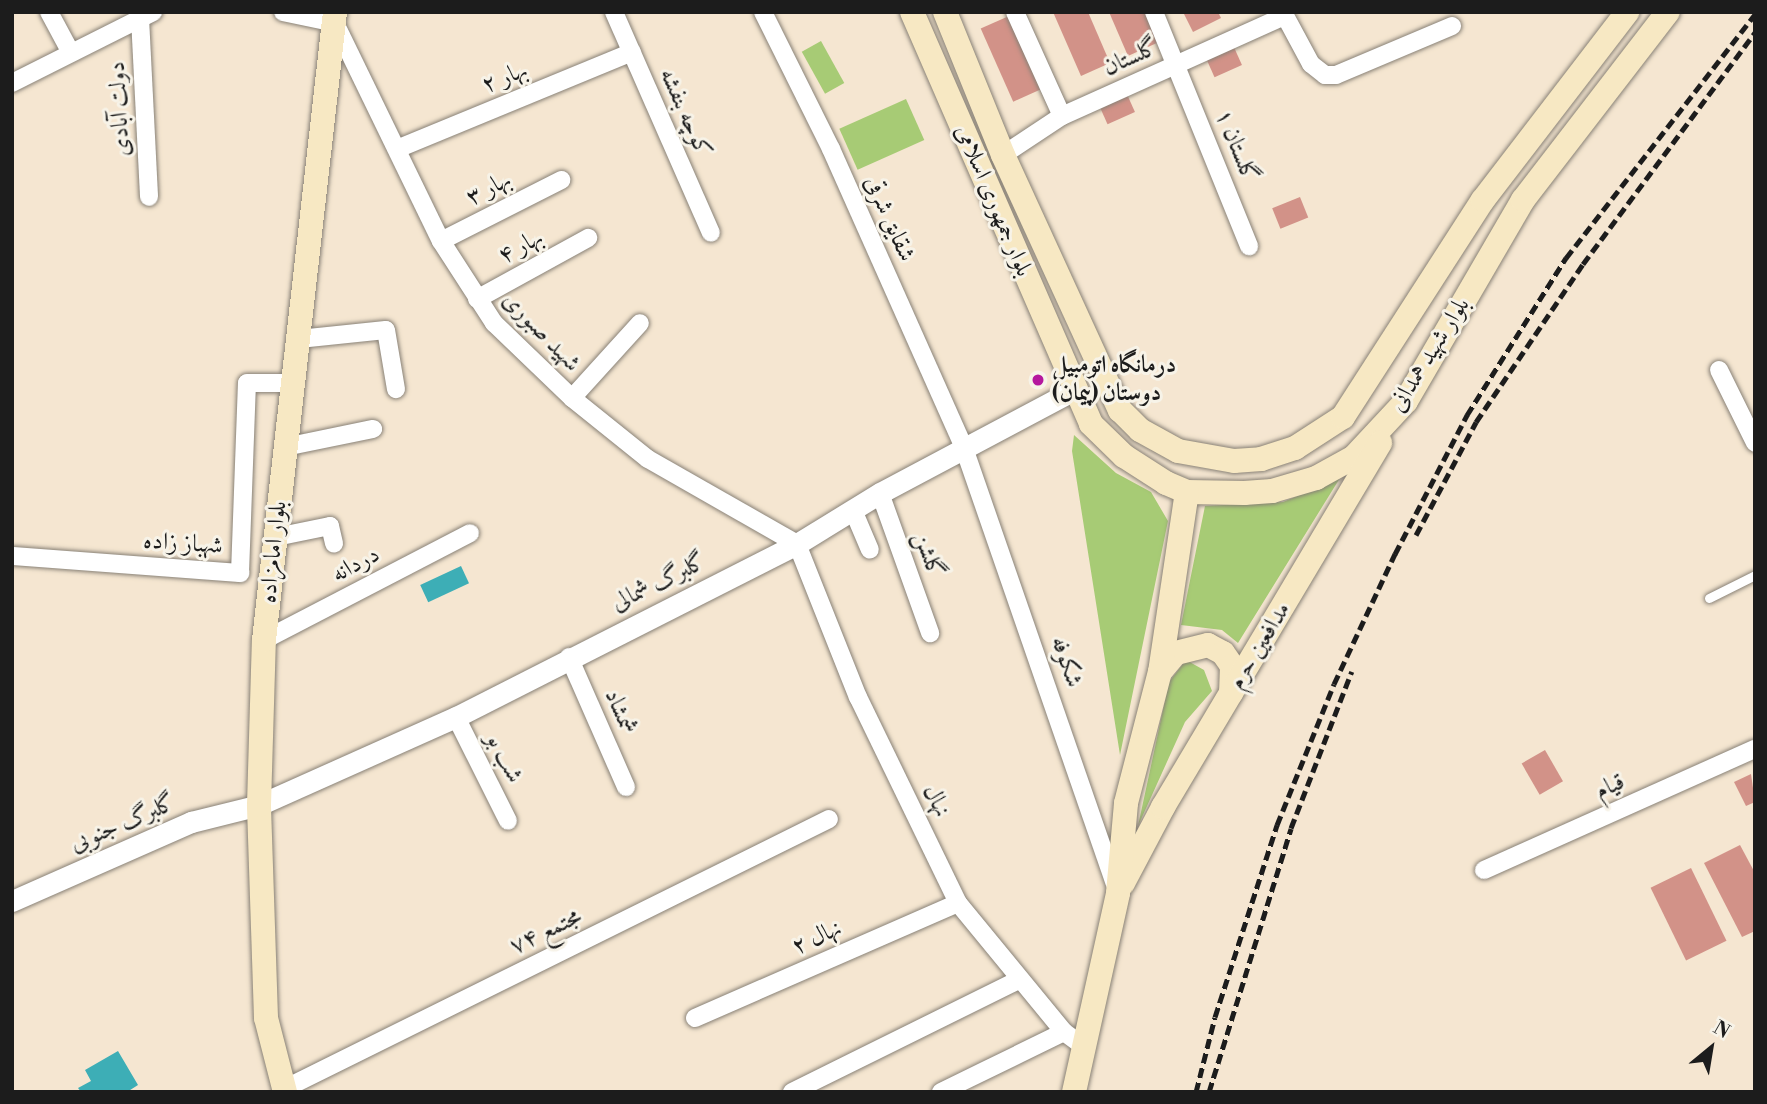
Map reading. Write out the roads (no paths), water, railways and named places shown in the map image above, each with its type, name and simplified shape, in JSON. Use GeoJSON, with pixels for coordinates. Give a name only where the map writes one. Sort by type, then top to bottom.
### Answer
{"type":"FeatureCollection","features":[{"type":"Feature","properties":{"kind":"main road","name":"بلوار جمهوری اسلامی"},"geometry":{"type":"LineString","coordinates":[[912,12],[1074,390]]}},
{"type":"Feature","properties":{"kind":"main road","name":"بلوار جمهوری اسلامی"},"geometry":{"type":"LineString","coordinates":[[945,12],[1003,155],[1101,376]]}},
{"type":"Feature","properties":{"kind":"main road","name":"بلوار شهید همدانی"},"geometry":{"type":"LineString","coordinates":[[1101,376],[1120,410],[1140,430],[1178,451],[1234,461],[1261,459],[1314,439],[1343,416],[1358,397],[1433,275],[1521,148],[1626,12]]}},
{"type":"Feature","properties":{"kind":"main road","name":"بلوار شهید همدانی"},"geometry":{"type":"LineString","coordinates":[[1074,390],[1091,424],[1124,457],[1187,492],[1272,491],[1317,478],[1354,457],[1406,401],[1523,200],[1668,12]]}},
{"type":"Feature","properties":{"kind":"main road","name":"بلوار امامزاده"},"geometry":{"type":"LineString","coordinates":[[285,1090],[267,1018],[259,805],[264,640],[335,18]]}},
{"type":"Feature","properties":{"kind":"main road"},"geometry":{"type":"LineString","coordinates":[[1521,148],[1548,168]]}},
{"type":"Feature","properties":{"kind":"main road"},"geometry":{"type":"LineString","coordinates":[[1074,390],[1101,376]]}},
{"type":"Feature","properties":{"kind":"main road","name":"مدافعین حرم"},"geometry":{"type":"LineString","coordinates":[[1118,893],[1231,693],[1406,401]]}},
{"type":"Feature","properties":{"kind":"main road","name":"مدافعین حرم"},"geometry":{"type":"LineString","coordinates":[[1074,1092],[1073,1039],[1118,893],[1126,803],[1160,672],[1187,492]]}},
{"type":"Feature","properties":{"kind":"main road"},"geometry":{"type":"LineString","coordinates":[[1160,672],[1176,653],[1208,645],[1223,653],[1232,666],[1231,693]]}},
{"type":"Feature","properties":{"kind":"street"},"geometry":{"type":"LineString","coordinates":[[49,12],[70,51]]}},
{"type":"Feature","properties":{"kind":"street"},"geometry":{"type":"LineString","coordinates":[[283,12],[335,18]]}},
{"type":"Feature","properties":{"kind":"street","name":"کوچه بنفشه"},"geometry":{"type":"LineString","coordinates":[[614,12],[711,233]]}},
{"type":"Feature","properties":{"kind":"street","name":"شقایق شرقی"},"geometry":{"type":"LineString","coordinates":[[763,12],[831,149],[964,448]]}},
{"type":"Feature","properties":{"kind":"street"},"geometry":{"type":"LineString","coordinates":[[1016,12],[1062,116]]}},
{"type":"Feature","properties":{"kind":"street","name":"گلستان ۱"},"geometry":{"type":"LineString","coordinates":[[1154,12],[1249,246]]}},
{"type":"Feature","properties":{"kind":"street"},"geometry":{"type":"LineString","coordinates":[[1283,14],[1311,64],[1325,75],[1336,75],[1452,26]]}},
{"type":"Feature","properties":{"kind":"street","name":"گلستان"},"geometry":{"type":"LineString","coordinates":[[1003,155],[1062,116],[1283,14]]}},
{"type":"Feature","properties":{"kind":"street"},"geometry":{"type":"LineString","coordinates":[[12,83],[70,51],[146,15]]}},
{"type":"Feature","properties":{"kind":"street","name":"دولت آبادی"},"geometry":{"type":"LineString","coordinates":[[146,15],[149,197]]}},
{"type":"Feature","properties":{"kind":"street","name":"شهید صبوری"},"geometry":{"type":"LineString","coordinates":[[335,18],[441,242],[494,323],[572,398],[649,459],[797,544]]}},
{"type":"Feature","properties":{"kind":"street","name":"بهار ۲"},"geometry":{"type":"LineString","coordinates":[[397,149],[632,52]]}},
{"type":"Feature","properties":{"kind":"street","name":"بهار ۳"},"geometry":{"type":"LineString","coordinates":[[441,242],[561,180]]}},
{"type":"Feature","properties":{"kind":"street","name":"بهار ۴"},"geometry":{"type":"LineString","coordinates":[[477,299],[588,238]]}},
{"type":"Feature","properties":{"kind":"street"},"geometry":{"type":"LineString","coordinates":[[572,398],[640,323]]}},
{"type":"Feature","properties":{"kind":"street"},"geometry":{"type":"LineString","coordinates":[[299,339],[386,330],[396,389]]}},
{"type":"Feature","properties":{"kind":"street"},"geometry":{"type":"LineString","coordinates":[[1719,370],[1755,443]]}},
{"type":"Feature","properties":{"kind":"street","name":"شهباز زاده"},"geometry":{"type":"LineString","coordinates":[[12,556],[240,573],[247,383],[294,383]]}},
{"type":"Feature","properties":{"kind":"street","name":"گلبرگ شمالی"},"geometry":{"type":"LineString","coordinates":[[259,805],[456,717],[569,657],[797,544],[880,494],[1074,390]]}},
{"type":"Feature","properties":{"kind":"street"},"geometry":{"type":"LineString","coordinates":[[285,447],[373,429]]}},
{"type":"Feature","properties":{"kind":"street","name":"شکوفه"},"geometry":{"type":"LineString","coordinates":[[964,448],[1118,893]]}},
{"type":"Feature","properties":{"kind":"street","name":"گلشن"},"geometry":{"type":"LineString","coordinates":[[880,494],[930,633]]}},
{"type":"Feature","properties":{"kind":"street"},"geometry":{"type":"LineString","coordinates":[[853,510],[870,550]]}},
{"type":"Feature","properties":{"kind":"street"},"geometry":{"type":"LineString","coordinates":[[276,537],[330,526],[334,544]]}},
{"type":"Feature","properties":{"kind":"street","name":"دردانه"},"geometry":{"type":"LineString","coordinates":[[264,640],[470,533]]}},
{"type":"Feature","properties":{"kind":"street","name":"نهال"},"geometry":{"type":"LineString","coordinates":[[797,544],[858,697],[958,903],[1019,980],[1073,1039]]}},
{"type":"Feature","properties":{"kind":"street","name":"شمشاد"},"geometry":{"type":"LineString","coordinates":[[569,657],[626,787]]}},
{"type":"Feature","properties":{"kind":"street","name":"شب بو"},"geometry":{"type":"LineString","coordinates":[[456,717],[509,821]]}},
{"type":"Feature","properties":{"kind":"street","name":"قیام"},"geometry":{"type":"LineString","coordinates":[[1484,870],[1755,750]]}},
{"type":"Feature","properties":{"kind":"street","name":"گلبرگ جنوبی"},"geometry":{"type":"LineString","coordinates":[[12,901],[191,822],[259,805]]}},
{"type":"Feature","properties":{"kind":"street","name":"مجتمع ۷۴"},"geometry":{"type":"LineString","coordinates":[[285,1090],[829,819]]}},
{"type":"Feature","properties":{"kind":"street","name":"نهال ۲"},"geometry":{"type":"LineString","coordinates":[[695,1018],[958,903]]}},
{"type":"Feature","properties":{"kind":"street"},"geometry":{"type":"LineString","coordinates":[[792,1092],[1019,980]]}},
{"type":"Feature","properties":{"kind":"street"},"geometry":{"type":"LineString","coordinates":[[941,1092],[1073,1039]]}},
{"type":"Feature","properties":{"kind":"lane"},"geometry":{"type":"LineString","coordinates":[[1709,598],[1755,575]]}},
{"type":"Feature","properties":{"kind":"water"},"geometry":{"type":"Polygon","coordinates":[[[461,566],[469,583],[428,602],[420,585],[461,566]]]}},
{"type":"Feature","properties":{"kind":"water"},"geometry":{"type":"Polygon","coordinates":[[[118,1051],[138,1085],[127,1092],[81,1092],[78,1088],[91,1081],[85,1070],[118,1051]]]}},
{"type":"Feature","properties":{"kind":"railway"},"geometry":{"type":"LineString","coordinates":[[1196,1092],[1215,1017],[1277,825],[1334,684],[1395,554],[1467,415],[1566,258],[1755,14]]}},
{"type":"Feature","properties":{"kind":"railway"},"geometry":{"type":"LineString","coordinates":[[1416,535],[1476,422],[1583,264],[1755,32]]}},
{"type":"Feature","properties":{"kind":"railway"},"geometry":{"type":"LineString","coordinates":[[1209,1092],[1291,828],[1352,671]]}},
{"type":"Feature","properties":{"kind":"place","name":"درمانگاه اتومبیل دوستان (پیمان)"},"geometry":{"type":"Point","coordinates":[1038,380]}}]}
